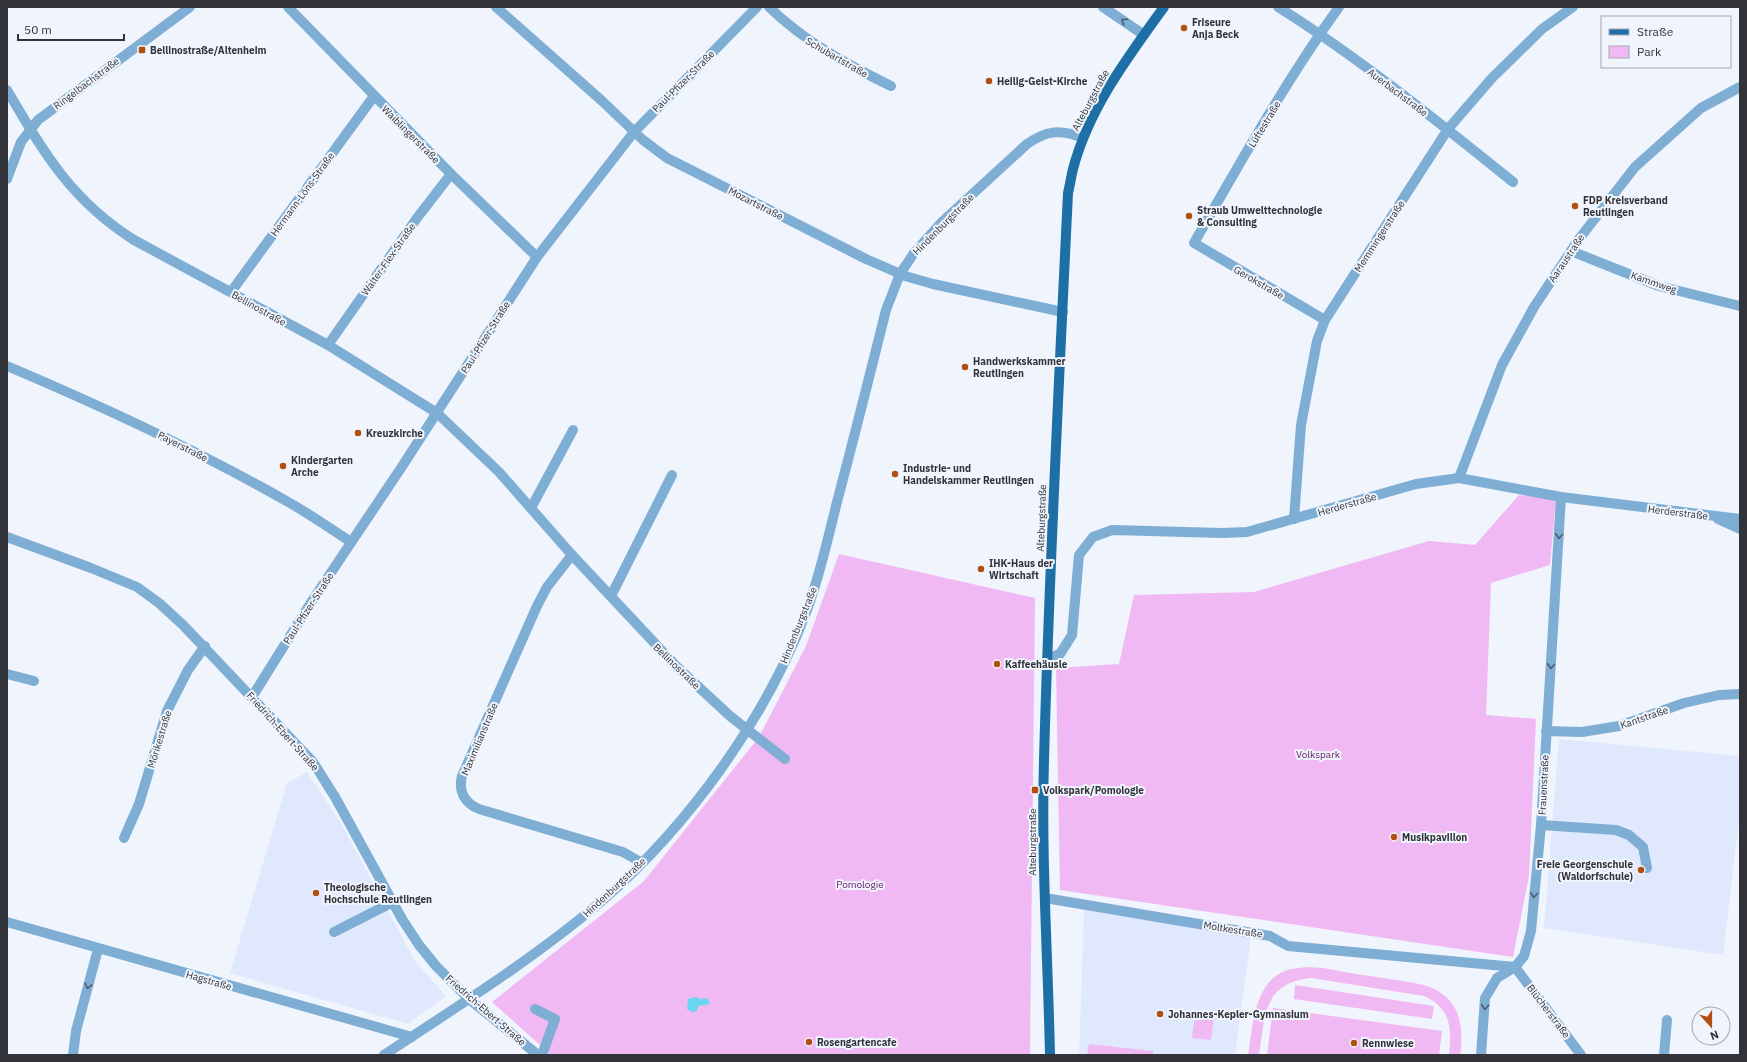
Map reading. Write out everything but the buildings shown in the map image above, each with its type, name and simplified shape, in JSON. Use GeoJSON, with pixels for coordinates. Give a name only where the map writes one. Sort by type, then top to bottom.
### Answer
{"type":"FeatureCollection","features":[{"type":"Feature","properties":{"kind":"main road","name":"Alteburgstraße"},"geometry":{"type":"LineString","coordinates":[[1050,1055],[1044,815],[1047,659],[1068,193],[1072,171],[1083,138],[1112,82],[1164,7]]}},
{"type":"Feature","properties":{"kind":"street","name":"Ringelbachstraße"},"geometry":{"type":"LineString","coordinates":[[7,179],[21,142],[30,129],[49,111],[190,7]]}},
{"type":"Feature","properties":{"kind":"street","name":"Waiblingerstraße"},"geometry":{"type":"LineString","coordinates":[[288,7],[451,174],[537,257]]}},
{"type":"Feature","properties":{"kind":"street","name":"Mozartstraße"},"geometry":{"type":"LineString","coordinates":[[496,7],[601,100],[634,132],[668,158],[866,259],[900,274],[933,284],[1063,312]]}},
{"type":"Feature","properties":{"kind":"street","name":"Paul-Pfizer-Straße"},"geometry":{"type":"LineString","coordinates":[[252,696],[312,601],[537,257],[634,132],[757,7]]}},
{"type":"Feature","properties":{"kind":"street","name":"Schubartstraße"},"geometry":{"type":"LineString","coordinates":[[769,7],[789,26],[813,44],[852,67],[891,86]]}},
{"type":"Feature","properties":{"kind":"street"},"geometry":{"type":"LineString","coordinates":[[1103,7],[1144,35]]}},
{"type":"Feature","properties":{"kind":"street","name":"Auerbachstraße"},"geometry":{"type":"LineString","coordinates":[[1278,7],[1320,33],[1448,129],[1513,182]]}},
{"type":"Feature","properties":{"kind":"street","name":"Lüftestraße"},"geometry":{"type":"LineString","coordinates":[[1194,243],[1266,118],[1320,33],[1339,7]]}},
{"type":"Feature","properties":{"kind":"street","name":"Memmingerstraße"},"geometry":{"type":"LineString","coordinates":[[1294,519],[1301,426],[1317,341],[1325,320],[1448,129],[1492,78],[1542,29],[1573,7]]}},
{"type":"Feature","properties":{"kind":"street","name":"Aaraustraße"},"geometry":{"type":"LineString","coordinates":[[1459,478],[1502,365],[1534,307],[1571,250],[1635,168],[1700,108],[1740,87]]}},
{"type":"Feature","properties":{"kind":"street","name":"Bellinostraße"},"geometry":{"type":"LineString","coordinates":[[7,90],[30,129],[64,179],[88,206],[102,218],[134,240],[328,345],[437,412],[482,454],[572,555],[677,667],[747,730],[785,759]]}},
{"type":"Feature","properties":{"kind":"street","name":"Hermann-Löns-Straße"},"geometry":{"type":"LineString","coordinates":[[231,292],[374,96]]}},
{"type":"Feature","properties":{"kind":"street","name":"Hindenburgstraße"},"geometry":{"type":"LineString","coordinates":[[384,1055],[469,999],[577,921],[642,863],[700,795],[747,730],[780,671],[807,609],[820,569],[886,310],[905,264],[924,240],[1026,144],[1041,136],[1057,132],[1069,132],[1083,138]]}},
{"type":"Feature","properties":{"kind":"street","name":"Walter-Flex-Straße"},"geometry":{"type":"LineString","coordinates":[[328,345],[417,218],[451,174]]}},
{"type":"Feature","properties":{"kind":"street","name":"Gerokstraße"},"geometry":{"type":"LineString","coordinates":[[1194,243],[1325,320]]}},
{"type":"Feature","properties":{"kind":"street","name":"Kammweg"},"geometry":{"type":"LineString","coordinates":[[1571,250],[1659,286],[1740,306]]}},
{"type":"Feature","properties":{"kind":"street","name":"Payerstraße"},"geometry":{"type":"LineString","coordinates":[[7,366],[75,395],[166,437],[292,504],[351,542]]}},
{"type":"Feature","properties":{"kind":"street"},"geometry":{"type":"LineString","coordinates":[[531,508],[573,430]]}},
{"type":"Feature","properties":{"kind":"street"},"geometry":{"type":"LineString","coordinates":[[611,596],[672,476]]}},
{"type":"Feature","properties":{"kind":"street","name":"Herderstraße"},"geometry":{"type":"LineString","coordinates":[[1047,659],[1060,654],[1072,635],[1079,555],[1093,537],[1112,530],[1222,533],[1247,532],[1416,484],[1459,478],[1562,497],[1714,517],[1740,519]]}},
{"type":"Feature","properties":{"kind":"street","name":"Frauenstraße"},"geometry":{"type":"LineString","coordinates":[[1481,1055],[1485,998],[1497,978],[1515,967],[1524,956],[1531,931],[1541,825],[1562,497]]}},
{"type":"Feature","properties":{"kind":"street"},"geometry":{"type":"LineString","coordinates":[[1714,517],[1740,529]]}},
{"type":"Feature","properties":{"kind":"street","name":"Friedrich-Ebert-Straße"},"geometry":{"type":"LineString","coordinates":[[7,537],[91,568],[137,587],[171,613],[205,646],[317,767],[335,796],[393,902],[411,932],[428,956],[453,984],[469,999],[538,1055]]}},
{"type":"Feature","properties":{"kind":"street","name":"Maximilianstraße"},"geometry":{"type":"LineString","coordinates":[[572,555],[556,574],[539,601],[465,770],[460,788],[462,795],[467,801],[480,809],[623,852],[642,863]]}},
{"type":"Feature","properties":{"kind":"street","name":"Mörikestraße"},"geometry":{"type":"LineString","coordinates":[[124,838],[139,804],[167,711],[188,670],[205,646]]}},
{"type":"Feature","properties":{"kind":"street"},"geometry":{"type":"LineString","coordinates":[[7,674],[34,681]]}},
{"type":"Feature","properties":{"kind":"street","name":"Kantstraße"},"geometry":{"type":"LineString","coordinates":[[1546,731],[1582,732],[1619,726],[1684,703],[1719,695],[1740,694]]}},
{"type":"Feature","properties":{"kind":"street"},"geometry":{"type":"LineString","coordinates":[[1541,825],[1616,830],[1629,835],[1643,847],[1647,868]]}},
{"type":"Feature","properties":{"kind":"street","name":"Moltkestraße"},"geometry":{"type":"LineString","coordinates":[[1045,898],[1270,936],[1288,946],[1515,967]]}},
{"type":"Feature","properties":{"kind":"street"},"geometry":{"type":"LineString","coordinates":[[334,932],[393,902]]}},
{"type":"Feature","properties":{"kind":"street","name":"Hagstraße"},"geometry":{"type":"LineString","coordinates":[[7,922],[412,1037]]}},
{"type":"Feature","properties":{"kind":"street"},"geometry":{"type":"LineString","coordinates":[[73,1055],[76,1031],[98,949]]}},
{"type":"Feature","properties":{"kind":"street","name":"Blücherstraße"},"geometry":{"type":"LineString","coordinates":[[1515,967],[1582,1055]]}},
{"type":"Feature","properties":{"kind":"street"},"geometry":{"type":"LineString","coordinates":[[535,1009],[555,1019],[542,1055]]}},
{"type":"Feature","properties":{"kind":"street"},"geometry":{"type":"LineString","coordinates":[[1664,1055],[1667,1020]]}},
{"type":"Feature","properties":{"kind":"shaded area","name":"Freie Georgenschule (Waldorfschule)"},"geometry":{"type":"Polygon","coordinates":[[[1559,739],[1740,756],[1740,812],[1723,955],[1544,928],[1559,739]]]}},
{"type":"Feature","properties":{"kind":"shaded area","name":"Theologische Hochschule Reutlingen"},"geometry":{"type":"Polygon","coordinates":[[[307,772],[342,825],[415,961],[446,996],[408,1024],[230,973],[287,783],[307,772]]]}},
{"type":"Feature","properties":{"kind":"shaded area","name":"Johannes-Kepler-Gymnasium"},"geometry":{"type":"Polygon","coordinates":[[[1084,910],[1251,937],[1235,1055],[1079,1055],[1084,910]]]}},
{"type":"Feature","properties":{"kind":"green space","name":"Volkspark"},"geometry":{"type":"Polygon","coordinates":[[[1519,495],[1556,499],[1550,565],[1491,583],[1486,715],[1536,719],[1529,876],[1513,957],[1060,890],[1056,668],[1119,664],[1134,595],[1254,592],[1429,541],[1475,545],[1519,495]]]}},
{"type":"Feature","properties":{"kind":"green space","name":"Pomologie"},"geometry":{"type":"Polygon","coordinates":[[[839,554],[1035,598],[1030,1055],[551,1055],[492,1002],[644,881],[759,737],[806,646],[839,554]]]}},
{"type":"Feature","properties":{"kind":"green space"},"geometry":{"type":"Polygon","coordinates":[[[1307,967],[1323,968],[1411,982],[1435,989],[1444,995],[1451,1003],[1460,1021],[1460,1055],[1449,1055],[1450,1028],[1448,1020],[1440,1007],[1424,996],[1311,978],[1295,981],[1283,987],[1275,994],[1265,1015],[1259,1055],[1248,1055],[1254,1017],[1262,992],[1269,982],[1279,974],[1291,969],[1307,967]]]}},
{"type":"Feature","properties":{"kind":"green space"},"geometry":{"type":"Polygon","coordinates":[[[1295,985],[1434,1006],[1432,1019],[1294,999],[1295,985]]]}},
{"type":"Feature","properties":{"kind":"green space","name":"Rennwiese"},"geometry":{"type":"Polygon","coordinates":[[[1273,1008],[1442,1031],[1439,1055],[1267,1055],[1273,1008]]]}},
{"type":"Feature","properties":{"kind":"green space"},"geometry":{"type":"Polygon","coordinates":[[[1195,1015],[1214,1017],[1211,1040],[1192,1038],[1195,1015]]]}},
{"type":"Feature","properties":{"kind":"green space"},"geometry":{"type":"Polygon","coordinates":[[[1089,1044],[1153,1051],[1153,1055],[1087,1055],[1089,1044]]]}},
{"type":"Feature","properties":{"kind":"water"},"geometry":{"type":"Polygon","coordinates":[[[696,997],[700,999],[707,998],[710,1004],[698,1006],[697,1011],[692,1012],[687,1009],[688,999],[696,997]]]}},
{"type":"Feature","properties":{"kind":"place","name":"Friseure Anja Beck"},"geometry":{"type":"Point","coordinates":[1184,28]}},
{"type":"Feature","properties":{"kind":"place","name":"Bellinostraße/Altenheim"},"geometry":{"type":"Point","coordinates":[142,50]}},
{"type":"Feature","properties":{"kind":"place","name":"Heilig-Geist-Kirche"},"geometry":{"type":"Point","coordinates":[989,81]}},
{"type":"Feature","properties":{"kind":"place","name":"FDP Kreisverband Reutlingen"},"geometry":{"type":"Point","coordinates":[1575,206]}},
{"type":"Feature","properties":{"kind":"place","name":"Straub Umwelttechnologie & Consulting"},"geometry":{"type":"Point","coordinates":[1189,216]}},
{"type":"Feature","properties":{"kind":"place","name":"Handwerkskammer Reutlingen"},"geometry":{"type":"Point","coordinates":[965,367]}},
{"type":"Feature","properties":{"kind":"place","name":"Kreuzkirche"},"geometry":{"type":"Point","coordinates":[358,433]}},
{"type":"Feature","properties":{"kind":"place","name":"Kindergarten Arche"},"geometry":{"type":"Point","coordinates":[283,466]}},
{"type":"Feature","properties":{"kind":"place","name":"Industrie- und Handelskammer Reutlingen"},"geometry":{"type":"Point","coordinates":[895,474]}},
{"type":"Feature","properties":{"kind":"place","name":"IHK-Haus der Wirtschaft"},"geometry":{"type":"Point","coordinates":[981,569]}},
{"type":"Feature","properties":{"kind":"place","name":"Kaffeehäusle"},"geometry":{"type":"Point","coordinates":[997,664]}},
{"type":"Feature","properties":{"kind":"place","name":"Volkspark/Pomologie"},"geometry":{"type":"Point","coordinates":[1035,790]}},
{"type":"Feature","properties":{"kind":"place","name":"Musikpavillon"},"geometry":{"type":"Point","coordinates":[1394,837]}},
{"type":"Feature","properties":{"kind":"place","name":"Freie Georgenschule (Waldorfschule)"},"geometry":{"type":"Point","coordinates":[1641,870]}},
{"type":"Feature","properties":{"kind":"place","name":"Theologische Hochschule Reutlingen"},"geometry":{"type":"Point","coordinates":[316,893]}},
{"type":"Feature","properties":{"kind":"place","name":"Johannes-Kepler-Gymnasium"},"geometry":{"type":"Point","coordinates":[1160,1014]}},
{"type":"Feature","properties":{"kind":"place","name":"Rosengartencafe"},"geometry":{"type":"Point","coordinates":[809,1042]}},
{"type":"Feature","properties":{"kind":"place","name":"Rennwiese"},"geometry":{"type":"Point","coordinates":[1354,1043]}}]}
